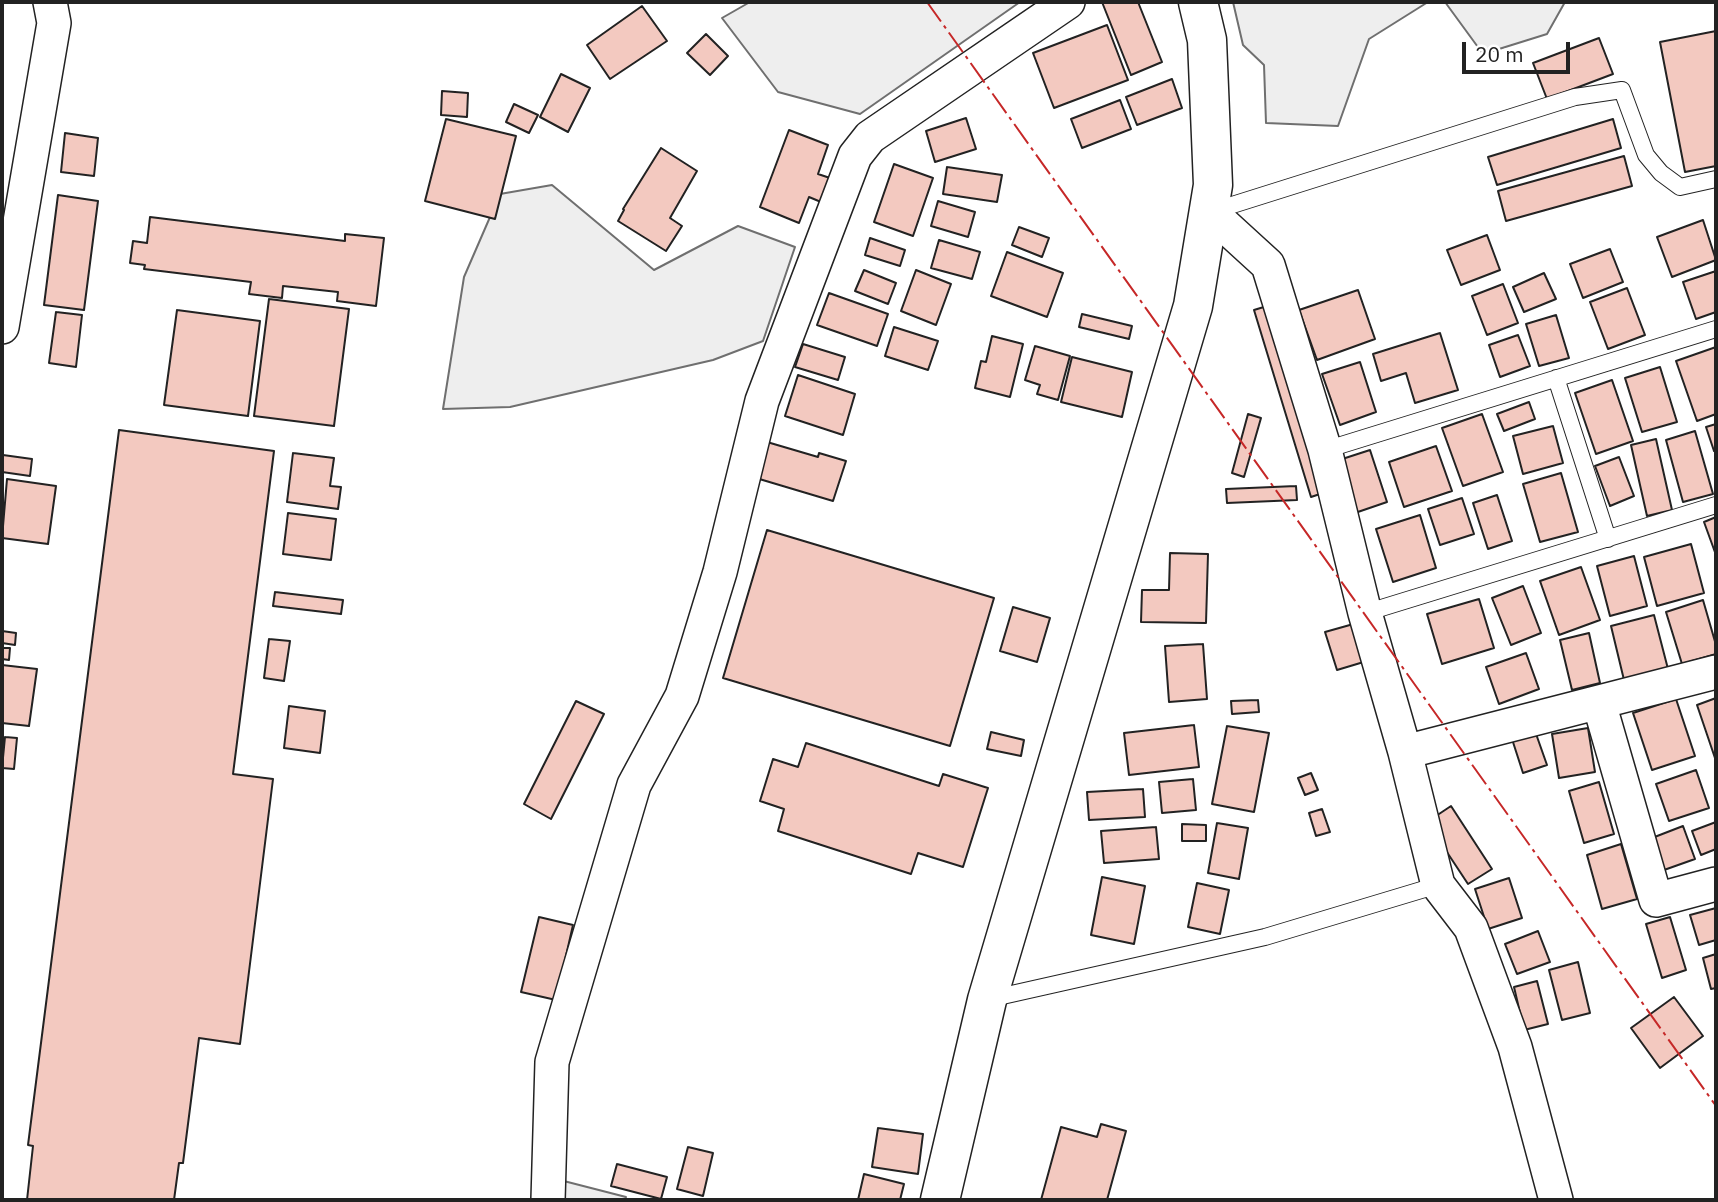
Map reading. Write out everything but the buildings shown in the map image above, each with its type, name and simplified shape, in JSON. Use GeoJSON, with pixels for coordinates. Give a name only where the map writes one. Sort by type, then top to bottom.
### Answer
{"type":"FeatureCollection","features":[{"type":"Feature","properties":{"kind":"street"},"geometry":{"type":"LineString","coordinates":[[2,327],[54,23],[50,2]]}},
{"type":"Feature","properties":{"kind":"street"},"geometry":{"type":"LineString","coordinates":[[548,1200],[552,1062],[634,785],[682,696],[720,572],[762,401],[855,156],[870,138],[1068,2]]}},
{"type":"Feature","properties":{"kind":"street"},"geometry":{"type":"LineString","coordinates":[[940,1200],[987,1000],[1193,306],[1213,185],[1207,40],[1198,2]]}},
{"type":"Feature","properties":{"kind":"street"},"geometry":{"type":"LineString","coordinates":[[1210,212],[1268,265],[1325,450],[1365,613],[1405,752],[1438,885],[1471,928],[1515,1047],[1556,1200]]}},
{"type":"Feature","properties":{"kind":"street"},"geometry":{"type":"LineString","coordinates":[[1405,752],[1716,672]]}},
{"type":"Feature","properties":{"kind":"street"},"geometry":{"type":"LineString","coordinates":[[1599,703],[1656,900],[1716,884]]}},
{"type":"Feature","properties":{"kind":"lane"},"geometry":{"type":"LineString","coordinates":[[1210,212],[1575,97],[1622,90],[1646,155],[1661,173],[1679,187],[1716,179]]}},
{"type":"Feature","properties":{"kind":"lane"},"geometry":{"type":"LineString","coordinates":[[1325,450],[1716,329]]}},
{"type":"Feature","properties":{"kind":"lane"},"geometry":{"type":"LineString","coordinates":[[1556,378],[1608,538]]}},
{"type":"Feature","properties":{"kind":"lane"},"geometry":{"type":"LineString","coordinates":[[1365,613],[1716,505]]}},
{"type":"Feature","properties":{"kind":"lane"},"geometry":{"type":"LineString","coordinates":[[987,1000],[1265,937],[1438,885]]}},
{"type":"Feature","properties":{"kind":"shaded area"},"geometry":{"type":"Polygon","coordinates":[[[750,2],[1020,2],[860,114],[778,92],[722,18],[750,2]]]}},
{"type":"Feature","properties":{"kind":"shaded area"},"geometry":{"type":"Polygon","coordinates":[[[1233,2],[1428,2],[1369,39],[1338,126],[1266,123],[1264,65],[1243,45],[1233,2]]]}},
{"type":"Feature","properties":{"kind":"shaded area"},"geometry":{"type":"Polygon","coordinates":[[[1445,2],[1565,2],[1547,34],[1483,54],[1445,2]]]}},
{"type":"Feature","properties":{"kind":"shaded area"},"geometry":{"type":"Polygon","coordinates":[[[552,185],[654,270],[738,226],[795,247],[763,341],[713,360],[510,407],[443,409],[464,277],[500,194],[552,185]]]}},
{"type":"Feature","properties":{"kind":"shaded area"},"geometry":{"type":"Polygon","coordinates":[[[556,1179],[626,1197],[625,1200],[558,1200],[556,1179]]]}},
{"type":"Feature","properties":{"kind":"power"},"geometry":{"type":"LineString","coordinates":[[927,2],[1716,1106]]}}]}
